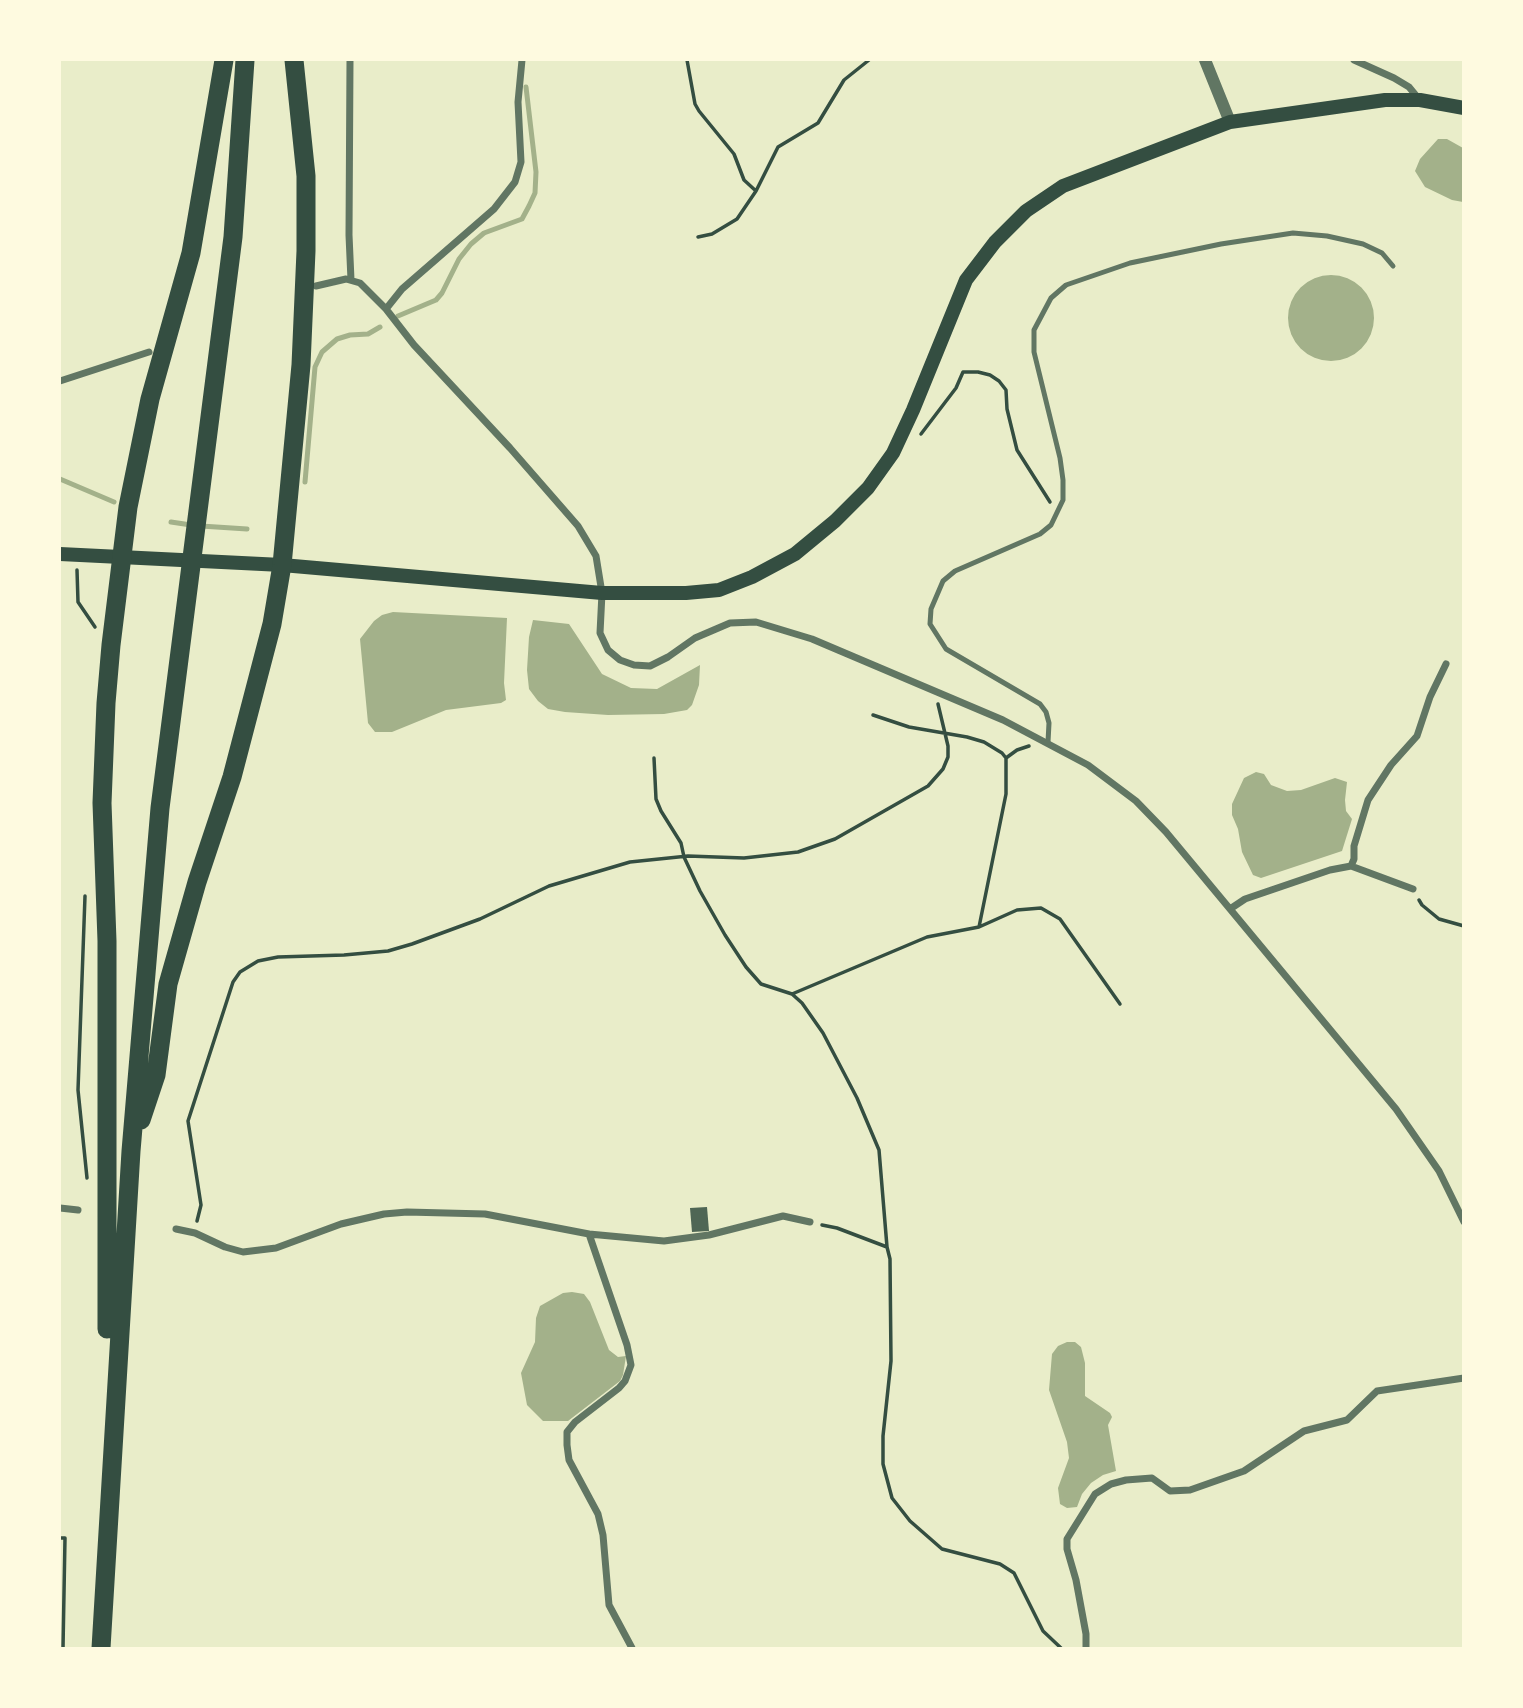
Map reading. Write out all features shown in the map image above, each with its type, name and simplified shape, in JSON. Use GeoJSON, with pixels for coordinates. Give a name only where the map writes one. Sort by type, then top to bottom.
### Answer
{"type":"FeatureCollection","features":[{"type":"Feature","properties":{"kind":"highway"},"geometry":{"type":"LineString","coordinates":[[107,1526],[107,941],[102,803],[106,703],[128,507],[150,399],[191,253],[224,60]]}},
{"type":"Feature","properties":{"kind":"highway"},"geometry":{"type":"LineString","coordinates":[[101,1648],[131,1151],[160,808],[233,237],[245,60]]}},
{"type":"Feature","properties":{"kind":"highway"},"geometry":{"type":"LineString","coordinates":[[131,1151],[156,1075],[169,984],[197,882],[232,777],[272,624],[282,565],[301,365],[306,251],[306,176],[294,60]]}},
{"type":"Feature","properties":{"kind":"main road"},"geometry":{"type":"LineString","coordinates":[[60,554],[282,565],[602,593],[686,593],[719,590],[795,554],[835,521],[868,488],[892,453],[913,410],[966,280],[995,242],[1026,211],[1063,186],[1230,122],[1385,100],[1420,100],[1464,108]]}},
{"type":"Feature","properties":{"kind":"street"},"geometry":{"type":"LineString","coordinates":[[350,60],[351,280]]}},
{"type":"Feature","properties":{"kind":"street"},"geometry":{"type":"LineString","coordinates":[[386,309],[402,289],[494,209],[515,182],[520,162],[518,102],[522,60]]}},
{"type":"Feature","properties":{"kind":"street"},"geometry":{"type":"LineString","coordinates":[[1205,60],[1230,122]]}},
{"type":"Feature","properties":{"kind":"street"},"geometry":{"type":"LineString","coordinates":[[1354,60],[1409,87],[1420,100]]}},
{"type":"Feature","properties":{"kind":"street"},"geometry":{"type":"LineString","coordinates":[[316,286],[338,279],[360,283],[578,526],[596,556],[602,593],[600,633],[608,650],[620,660],[634,665],[650,666],[695,638],[730,623],[756,622],[812,639],[1003,720],[1088,765],[1136,801],[1166,832],[1396,1109],[1439,1171],[1464,1222]]}},
{"type":"Feature","properties":{"kind":"street"},"geometry":{"type":"LineString","coordinates":[[60,381],[149,352]]}},
{"type":"Feature","properties":{"kind":"street"},"geometry":{"type":"LineString","coordinates":[[1351,866],[1368,800],[1391,765],[1418,736],[1430,697],[1446,664]]}},
{"type":"Feature","properties":{"kind":"street"},"geometry":{"type":"LineString","coordinates":[[1230,908],[1245,898],[1330,870],[1351,866],[1413,889]]}},
{"type":"Feature","properties":{"kind":"street"},"geometry":{"type":"LineString","coordinates":[[60,1208],[78,1210]]}},
{"type":"Feature","properties":{"kind":"street"},"geometry":{"type":"LineString","coordinates":[[176,1229],[195,1233],[243,1252],[276,1248],[341,1224],[384,1214],[407,1212],[485,1214],[589,1234],[664,1241],[709,1235],[783,1216],[810,1222]]}},
{"type":"Feature","properties":{"kind":"street"},"geometry":{"type":"LineString","coordinates":[[589,1234],[627,1345],[631,1365],[619,1388],[575,1422],[567,1432],[567,1445],[569,1460],[598,1514],[603,1535],[609,1605],[632,1648]]}},
{"type":"Feature","properties":{"kind":"street"},"geometry":{"type":"LineString","coordinates":[[1086,1648],[1076,1580],[1067,1549],[1068,1539],[1095,1494],[1111,1484],[1152,1478],[1170,1491],[1190,1490],[1244,1471],[1304,1431],[1347,1420],[1377,1391],[1464,1378]]}},
{"type":"Feature","properties":{"kind":"lane"},"geometry":{"type":"LineString","coordinates":[[1048,742],[1049,723],[1040,704],[946,649],[930,624],[930,609],[943,581],[955,571],[1040,534],[1051,525],[1063,500],[1063,480],[1034,352],[1034,330],[1051,298],[1066,285],[1130,263],[1221,244],[1293,233],[1327,236],[1363,244],[1382,253],[1393,266]]}},
{"type":"Feature","properties":{"kind":"path"},"geometry":{"type":"LineString","coordinates":[[687,60],[695,104],[734,154],[744,180],[756,191]]}},
{"type":"Feature","properties":{"kind":"path"},"geometry":{"type":"LineString","coordinates":[[698,237],[712,234],[737,219],[756,191],[778,147],[818,124],[844,80],[869,60]]}},
{"type":"Feature","properties":{"kind":"path"},"geometry":{"type":"LineString","coordinates":[[892,453],[906,452],[956,388],[962,372],[990,375],[1006,390],[1007,409],[1017,450],[1031,475],[1058,512]]}},
{"type":"Feature","properties":{"kind":"path"},"geometry":{"type":"LineString","coordinates":[[195,1233],[201,1205],[188,1121],[233,982],[240,972],[257,961],[278,957],[388,951],[480,919],[549,886],[630,862],[684,857],[744,858],[798,852],[835,839],[928,786],[943,769],[948,757],[946,734],[938,704],[942,695]]}},
{"type":"Feature","properties":{"kind":"path"},"geometry":{"type":"LineString","coordinates":[[873,715],[909,727],[984,742],[997,748],[1006,758],[1006,794],[979,927]]}},
{"type":"Feature","properties":{"kind":"path"},"geometry":{"type":"LineString","coordinates":[[654,758],[656,799],[681,843],[684,857],[725,935],[761,984],[792,994],[802,1003],[823,1033],[857,1098],[878,1150],[890,1259],[891,1361],[883,1436],[883,1464],[892,1498],[910,1521],[942,1549],[1000,1564],[1014,1573],[1043,1630],[1062,1648]]}},
{"type":"Feature","properties":{"kind":"path"},"geometry":{"type":"LineString","coordinates":[[1413,889],[1422,905],[1439,919],[1464,926]]}},
{"type":"Feature","properties":{"kind":"path"},"geometry":{"type":"LineString","coordinates":[[792,994],[927,937],[979,927],[1017,910],[1041,908],[1060,919],[1120,1004]]}},
{"type":"Feature","properties":{"kind":"path"},"geometry":{"type":"LineString","coordinates":[[810,1222],[837,1228],[887,1247]]}},
{"type":"Feature","properties":{"kind":"path"},"geometry":{"type":"LineString","coordinates":[[60,1538],[65,1538],[63,1648]]}},
{"type":"Feature","properties":{"kind":"shaded area"},"geometry":{"type":"Polygon","coordinates":[[[1438,139],[1447,139],[1463,148],[1463,202],[1452,200],[1425,187],[1415,171],[1420,159],[1438,139]]]}},
{"type":"Feature","properties":{"kind":"shaded area"},"geometry":{"type":"Polygon","coordinates":[[[1331,275],[1355,282],[1367,294],[1374,318],[1367,342],[1355,354],[1331,361],[1307,354],[1295,342],[1288,318],[1295,294],[1307,282],[1331,275]]]}},
{"type":"Feature","properties":{"kind":"shaded area"},"geometry":{"type":"Polygon","coordinates":[[[393,612],[507,618],[504,683],[506,700],[501,703],[446,710],[392,732],[375,732],[368,723],[360,639],[374,621],[393,612]]]}},
{"type":"Feature","properties":{"kind":"shaded area"},"geometry":{"type":"Polygon","coordinates":[[[533,620],[569,624],[602,674],[631,688],[657,689],[700,665],[699,685],[692,705],[687,710],[664,714],[608,715],[548,709],[529,689],[527,670],[533,620]]]}},
{"type":"Feature","properties":{"kind":"shaded area"},"geometry":{"type":"Polygon","coordinates":[[[1256,772],[1264,774],[1271,785],[1287,791],[1301,790],[1335,778],[1347,782],[1346,811],[1352,819],[1342,851],[1261,878],[1253,875],[1242,852],[1238,829],[1232,815],[1232,804],[1244,778],[1256,772]]]}},
{"type":"Feature","properties":{"kind":"shaded area"},"geometry":{"type":"Polygon","coordinates":[[[563,1293],[584,1294],[590,1302],[609,1350],[618,1357],[626,1356],[623,1375],[620,1381],[568,1421],[543,1421],[527,1405],[521,1373],[535,1342],[536,1318],[540,1306],[563,1293]]]}},
{"type":"Feature","properties":{"kind":"shaded area"},"geometry":{"type":"Polygon","coordinates":[[[1075,1342],[1081,1347],[1085,1363],[1085,1396],[1112,1417],[1108,1425],[1116,1471],[1091,1483],[1082,1494],[1077,1507],[1067,1508],[1060,1504],[1058,1488],[1069,1458],[1067,1442],[1049,1390],[1052,1354],[1058,1346],[1075,1342]]]}},
{"type":"Feature","properties":{"kind":"building"},"geometry":{"type":"Polygon","coordinates":[[[707,1207],[709,1231],[692,1232],[690,1208],[707,1207]]]}},
{"type":"Feature","properties":{"kind":"waterway"},"geometry":{"type":"LineString","coordinates":[[398,316],[436,300],[459,259],[484,233],[522,219],[535,193],[536,172],[526,87]]}},
{"type":"Feature","properties":{"kind":"waterway"},"geometry":{"type":"LineString","coordinates":[[305,482],[315,367],[322,352],[337,339],[368,334],[380,327]]}},
{"type":"Feature","properties":{"kind":"waterway"},"geometry":{"type":"LineString","coordinates":[[60,479],[114,502]]}},
{"type":"Feature","properties":{"kind":"waterway"},"geometry":{"type":"LineString","coordinates":[[171,522],[191,525]]}},
{"type":"Feature","properties":{"kind":"waterway"},"geometry":{"type":"LineString","coordinates":[[201,526],[247,529]]}}]}
